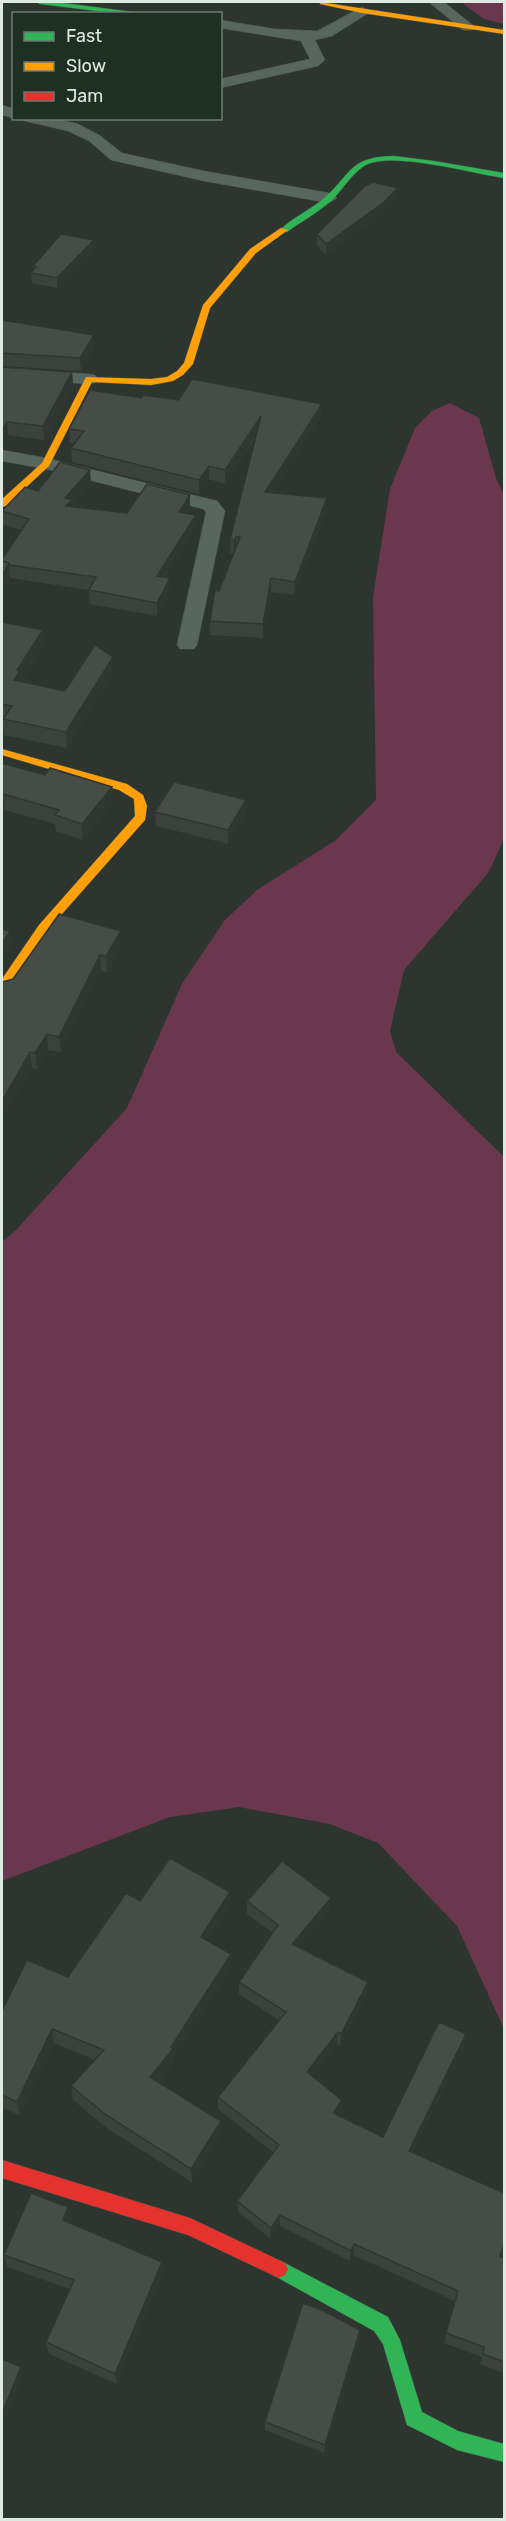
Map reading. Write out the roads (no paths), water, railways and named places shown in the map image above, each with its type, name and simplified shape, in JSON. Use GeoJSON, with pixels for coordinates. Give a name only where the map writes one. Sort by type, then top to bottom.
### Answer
{"type":"FeatureCollection","features":[{"type":"Feature","properties":{"kind":"street"},"geometry":{"type":"LineString","coordinates":[[40,2],[128,12]]}},
{"type":"Feature","properties":{"kind":"street"},"geometry":{"type":"LineString","coordinates":[[324,2],[363,11],[504,32]]}},
{"type":"Feature","properties":{"kind":"street"},"geometry":{"type":"LineString","coordinates":[[436,2],[468,27]]}},
{"type":"Feature","properties":{"kind":"street"},"geometry":{"type":"LineString","coordinates":[[222,24],[307,37],[326,34],[363,11]]}},
{"type":"Feature","properties":{"kind":"street"},"geometry":{"type":"LineString","coordinates":[[222,84],[313,63],[318,60],[318,57],[310,48],[307,37]]}},
{"type":"Feature","properties":{"kind":"street"},"geometry":{"type":"LineString","coordinates":[[40,120],[73,127],[94,138],[117,157],[204,176],[329,198]]}},
{"type":"Feature","properties":{"kind":"street"},"geometry":{"type":"LineString","coordinates":[[2,373],[151,382],[170,379],[188,364],[206,307],[253,251],[329,198],[356,169],[366,162],[383,159],[504,176]]}},
{"type":"Feature","properties":{"kind":"street"},"geometry":{"type":"LineString","coordinates":[[2,504],[46,464],[89,379]]}},
{"type":"Feature","properties":{"kind":"street"},"geometry":{"type":"LineString","coordinates":[[2,456],[46,464],[197,500],[210,505],[216,511],[187,645]]}},
{"type":"Feature","properties":{"kind":"street"},"geometry":{"type":"LineString","coordinates":[[2,752],[123,787],[140,795],[144,803],[141,817],[43,928],[2,987]]}},
{"type":"Feature","properties":{"kind":"street"},"geometry":{"type":"LineString","coordinates":[[2,2169],[190,2227],[257,2258],[361,2312],[381,2324],[391,2340],[414,2418],[441,2434],[478,2448],[504,2453]]}}]}
